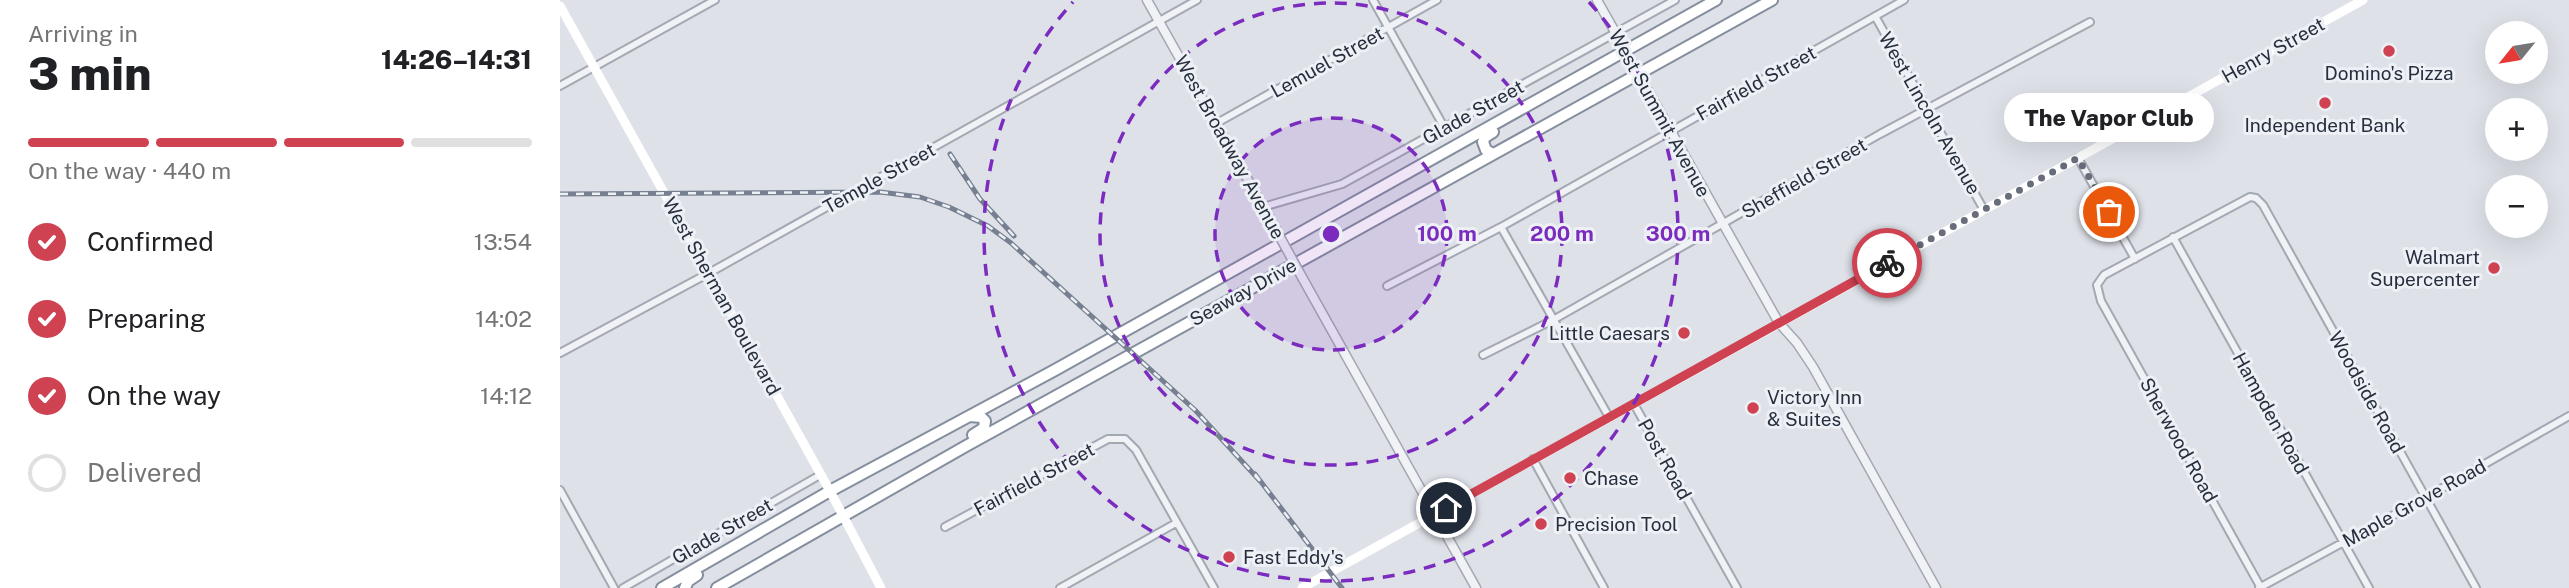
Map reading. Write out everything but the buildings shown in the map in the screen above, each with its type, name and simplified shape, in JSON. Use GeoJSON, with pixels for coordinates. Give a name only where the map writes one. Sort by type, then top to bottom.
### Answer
{"type":"FeatureCollection","features":[{"type":"Feature","properties":{"kind":"highway","name":"Seaway Drive"},"geometry":{"type":"LineString","coordinates":[[662,588],[1718,0]]}},
{"type":"Feature","properties":{"kind":"highway"},"geometry":{"type":"LineString","coordinates":[[1661,61],[1675,47],[1759,0]]}},
{"type":"Feature","properties":{"kind":"highway","name":"Seaway Drive"},"geometry":{"type":"LineString","coordinates":[[717,588],[1772,0]]}},
{"type":"Feature","properties":{"kind":"highway"},"geometry":{"type":"LineString","coordinates":[[1493,154],[1483,146],[1485,137],[1627,53]]}},
{"type":"Feature","properties":{"kind":"highway"},"geometry":{"type":"LineString","coordinates":[[859,508],[869,495],[984,428],[985,421],[981,417],[969,416]]}},
{"type":"Feature","properties":{"kind":"highway"},"geometry":{"type":"LineString","coordinates":[[685,588],[692,578],[808,512],[825,495]]}},
{"type":"Feature","properties":{"kind":"main road","name":"Henry Street"},"geometry":{"type":"LineString","coordinates":[[1302,588],[2362,0]]}},
{"type":"Feature","properties":{"kind":"main road","name":"West Sherman Boulevard"},"geometry":{"type":"LineString","coordinates":[[560,6],[820,475],[825,495],[843,517],[881,588]]}},
{"type":"Feature","properties":{"kind":"street"},"geometry":{"type":"LineString","coordinates":[[560,86],[715,0]]}},
{"type":"Feature","properties":{"kind":"street","name":"West Broadway Avenue"},"geometry":{"type":"LineString","coordinates":[[1147,0],[1476,588]]}},
{"type":"Feature","properties":{"kind":"street","name":"Temple Street"},"geometry":{"type":"LineString","coordinates":[[560,353],[709,273],[1197,0]]}},
{"type":"Feature","properties":{"kind":"street"},"geometry":{"type":"LineString","coordinates":[[1373,0],[1444,127]]}},
{"type":"Feature","properties":{"kind":"street","name":"Lemuel Street"},"geometry":{"type":"LineString","coordinates":[[1217,123],[1437,0]]}},
{"type":"Feature","properties":{"kind":"street","name":"West Summit Avenue"},"geometry":{"type":"LineString","coordinates":[[1597,0],[1779,324],[1797,343],[1813,367],[1936,588]]}},
{"type":"Feature","properties":{"kind":"street","name":"Glade Street"},"geometry":{"type":"LineString","coordinates":[[1263,207],[1342,184],[1675,0]]}},
{"type":"Feature","properties":{"kind":"street","name":"Fairfield Street"},"geometry":{"type":"LineString","coordinates":[[1387,286],[1501,227],[1903,0]]}},
{"type":"Feature","properties":{"kind":"street","name":"West Lincoln Avenue"},"geometry":{"type":"LineString","coordinates":[[1875,16],[1984,210]]}},
{"type":"Feature","properties":{"kind":"street","name":"Sheffield Street"},"geometry":{"type":"LineString","coordinates":[[1483,355],[1553,320],[1880,134],[2090,22]]}},
{"type":"Feature","properties":{"kind":"street"},"geometry":{"type":"LineString","coordinates":[[2078,158],[2135,259],[2173,237]]}},
{"type":"Feature","properties":{"kind":"street","name":"Woodside Road"},"geometry":{"type":"LineString","coordinates":[[2173,237],[2243,199],[2256,198],[2263,205],[2476,588]]}},
{"type":"Feature","properties":{"kind":"street"},"geometry":{"type":"LineString","coordinates":[[1501,227],[1609,417]]}},
{"type":"Feature","properties":{"kind":"street","name":"Hampden Road"},"geometry":{"type":"LineString","coordinates":[[2173,237],[2369,588]]}},
{"type":"Feature","properties":{"kind":"street","name":"Sherwood Road"},"geometry":{"type":"LineString","coordinates":[[2135,259],[2104,275],[2099,280],[2098,292],[2260,588]]}},
{"type":"Feature","properties":{"kind":"street","name":"Post Road"},"geometry":{"type":"LineString","coordinates":[[1634,404],[1737,588]]}},
{"type":"Feature","properties":{"kind":"street","name":"Maple Grove Road"},"geometry":{"type":"LineString","coordinates":[[2260,588],[2569,416]]}},
{"type":"Feature","properties":{"kind":"street","name":"Fairfield Street"},"geometry":{"type":"LineString","coordinates":[[945,527],[1108,439],[1125,439],[1136,450],[1176,523]]}},
{"type":"Feature","properties":{"kind":"street"},"geometry":{"type":"LineString","coordinates":[[1533,460],[1604,588]]}},
{"type":"Feature","properties":{"kind":"street","name":"Glade Street"},"geometry":{"type":"LineString","coordinates":[[623,588],[820,475]]}},
{"type":"Feature","properties":{"kind":"street"},"geometry":{"type":"LineString","coordinates":[[560,490],[614,588]]}},
{"type":"Feature","properties":{"kind":"street"},"geometry":{"type":"LineString","coordinates":[[1060,588],[1176,523],[1214,588]]}},
{"type":"Feature","properties":{"kind":"railway"},"geometry":{"type":"LineString","coordinates":[[950,154],[980,199],[1014,236]]}},
{"type":"Feature","properties":{"kind":"railway"},"geometry":{"type":"LineString","coordinates":[[560,194],[880,192],[920,197],[949,207],[988,226],[1011,243],[1195,410],[1260,481]]}},
{"type":"Feature","properties":{"kind":"railway"},"geometry":{"type":"LineString","coordinates":[[1255,474],[1342,588]]}},
{"type":"Feature","properties":{"kind":"way so far"},"geometry":{"type":"LineString","coordinates":[[1887,263],[2078,158],[2109,212]]}},
{"type":"Feature","properties":{"kind":"place","name":"Domino's Pizza"},"geometry":{"type":"Point","coordinates":[2389,51]}},
{"type":"Feature","properties":{"kind":"place","name":"Independent Bank"},"geometry":{"type":"Point","coordinates":[2325,103]}},
{"type":"Feature","properties":{"kind":"place","name":"The Vapor Club"},"geometry":{"type":"Point","coordinates":[2109,212]}},
{"type":"Feature","properties":{"kind":"place","name":"Walmart Supercenter"},"geometry":{"type":"Point","coordinates":[2494,268]}},
{"type":"Feature","properties":{"kind":"place","name":"Little Caesars"},"geometry":{"type":"Point","coordinates":[1684,333]}},
{"type":"Feature","properties":{"kind":"place","name":"Victory Inn & Suites"},"geometry":{"type":"Point","coordinates":[1753,408]}},
{"type":"Feature","properties":{"kind":"place","name":"Chase"},"geometry":{"type":"Point","coordinates":[1570,478]}},
{"type":"Feature","properties":{"kind":"place","name":"Precision Tool"},"geometry":{"type":"Point","coordinates":[1541,524]}},
{"type":"Feature","properties":{"kind":"place","name":"Fast Eddy's"},"geometry":{"type":"Point","coordinates":[1229,557]}},
{"type":"Feature","properties":{"kind":"route"},"geometry":{"type":"LineString","coordinates":[[1446,508],[1887,263]]}}]}
